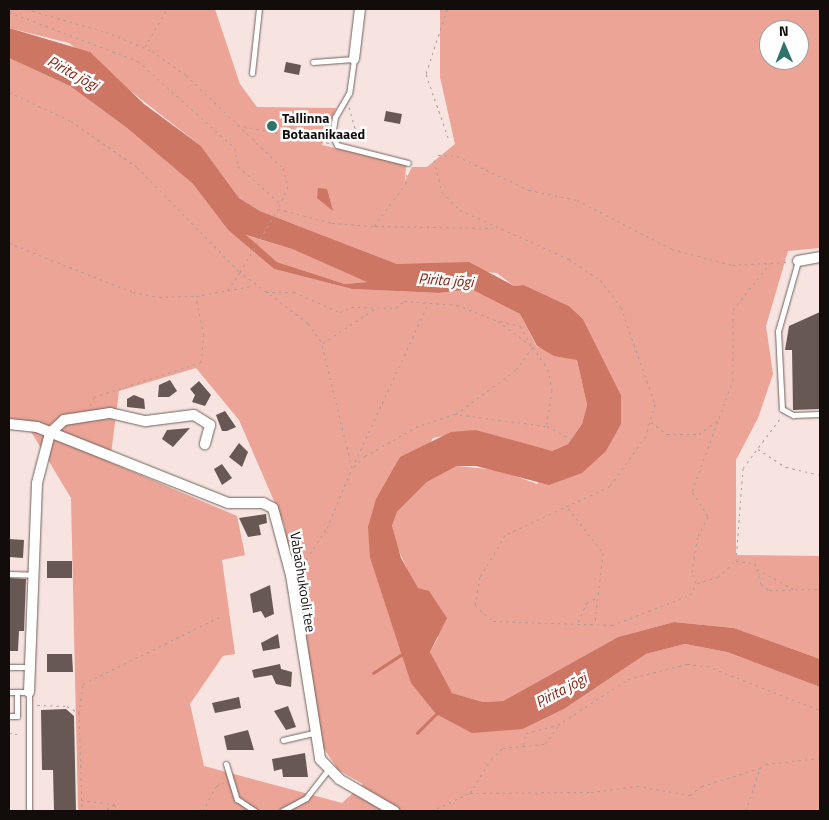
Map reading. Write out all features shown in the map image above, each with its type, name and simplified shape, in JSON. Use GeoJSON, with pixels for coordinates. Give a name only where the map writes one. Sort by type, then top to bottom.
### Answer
{"type":"FeatureCollection","features":[{"type":"Feature","properties":{"kind":"street"},"geometry":{"type":"LineString","coordinates":[[354,59],[360,9]]}},
{"type":"Feature","properties":{"kind":"street"},"geometry":{"type":"LineString","coordinates":[[798,262],[820,257]]}},
{"type":"Feature","properties":{"kind":"street"},"geometry":{"type":"LineString","coordinates":[[29,692],[37,483],[50,433],[64,420],[110,413],[146,421],[200,416],[210,425],[205,444]]}},
{"type":"Feature","properties":{"kind":"street","name":"Vabaõhukooli tee"},"geometry":{"type":"LineString","coordinates":[[9,424],[50,433],[228,503],[268,504],[277,517],[292,583],[313,733],[328,770]]}},
{"type":"Feature","properties":{"kind":"street"},"geometry":{"type":"LineString","coordinates":[[328,770],[394,811]]}},
{"type":"Feature","properties":{"kind":"lane"},"geometry":{"type":"LineString","coordinates":[[252,73],[259,9]]}},
{"type":"Feature","properties":{"kind":"lane"},"geometry":{"type":"LineString","coordinates":[[313,62],[354,59],[349,93],[335,117],[332,135],[337,145],[408,163]]}},
{"type":"Feature","properties":{"kind":"lane"},"geometry":{"type":"LineString","coordinates":[[798,262],[778,331],[782,409],[793,414],[820,414]]}},
{"type":"Feature","properties":{"kind":"lane"},"geometry":{"type":"LineString","coordinates":[[9,574],[34,575]]}},
{"type":"Feature","properties":{"kind":"lane"},"geometry":{"type":"LineString","coordinates":[[9,667],[30,667]]}},
{"type":"Feature","properties":{"kind":"lane"},"geometry":{"type":"LineString","coordinates":[[9,692],[29,692],[27,750],[29,811]]}},
{"type":"Feature","properties":{"kind":"lane"},"geometry":{"type":"LineString","coordinates":[[9,716],[18,716],[17,692]]}},
{"type":"Feature","properties":{"kind":"lane"},"geometry":{"type":"LineString","coordinates":[[283,740],[313,733]]}},
{"type":"Feature","properties":{"kind":"lane"},"geometry":{"type":"LineString","coordinates":[[226,764],[230,782],[237,799],[255,811]]}},
{"type":"Feature","properties":{"kind":"lane"},"geometry":{"type":"LineString","coordinates":[[282,811],[306,798],[328,770]]}},
{"type":"Feature","properties":{"kind":"path"},"geometry":{"type":"LineString","coordinates":[[26,9],[144,48],[186,75],[288,176],[281,204],[252,255],[228,290]]}},
{"type":"Feature","properties":{"kind":"path"},"geometry":{"type":"LineString","coordinates":[[144,48],[167,9]]}},
{"type":"Feature","properties":{"kind":"path"},"geometry":{"type":"LineString","coordinates":[[447,9],[426,74],[449,140]]}},
{"type":"Feature","properties":{"kind":"path"},"geometry":{"type":"LineString","coordinates":[[9,12],[138,61],[235,148],[238,166],[281,204]]}},
{"type":"Feature","properties":{"kind":"path"},"geometry":{"type":"LineString","coordinates":[[9,92],[71,121],[137,167],[254,286],[308,322],[322,343],[352,468]]}},
{"type":"Feature","properties":{"kind":"path"},"geometry":{"type":"LineString","coordinates":[[349,93],[356,139],[372,155]]}},
{"type":"Feature","properties":{"kind":"path"},"geometry":{"type":"LineString","coordinates":[[237,125],[337,145]]}},
{"type":"Feature","properties":{"kind":"path"},"geometry":{"type":"LineString","coordinates":[[438,155],[457,156],[529,190],[577,200],[672,249],[732,265],[798,262]]}},
{"type":"Feature","properties":{"kind":"path"},"geometry":{"type":"LineString","coordinates":[[434,160],[442,192],[460,210],[494,228],[569,259],[600,280],[621,307],[655,404],[646,436],[610,486],[505,535],[480,576],[475,605],[493,621],[578,622],[612,625],[690,595],[696,584],[718,578],[736,561],[743,468],[781,420],[782,409]]}},
{"type":"Feature","properties":{"kind":"path"},"geometry":{"type":"LineString","coordinates":[[374,226],[406,182],[408,163]]}},
{"type":"Feature","properties":{"kind":"path"},"geometry":{"type":"LineString","coordinates":[[278,209],[332,223],[374,226],[494,228]]}},
{"type":"Feature","properties":{"kind":"path"},"geometry":{"type":"LineString","coordinates":[[9,243],[133,292],[196,296],[254,286]]}},
{"type":"Feature","properties":{"kind":"path"},"geometry":{"type":"LineString","coordinates":[[696,584],[692,572],[698,536],[708,516],[692,491],[733,380],[734,310],[770,263]]}},
{"type":"Feature","properties":{"kind":"path"},"geometry":{"type":"LineString","coordinates":[[265,292],[294,292],[340,312],[429,301],[457,306],[498,321],[520,326],[551,382],[546,426]]}},
{"type":"Feature","properties":{"kind":"path"},"geometry":{"type":"LineString","coordinates":[[84,418],[94,397],[200,362],[204,335],[196,296]]}},
{"type":"Feature","properties":{"kind":"path"},"geometry":{"type":"LineString","coordinates":[[292,583],[327,528],[352,468],[429,301]]}},
{"type":"Feature","properties":{"kind":"path"},"geometry":{"type":"LineString","coordinates":[[322,343],[376,308]]}},
{"type":"Feature","properties":{"kind":"path"},"geometry":{"type":"LineString","coordinates":[[498,321],[532,347]]}},
{"type":"Feature","properties":{"kind":"path"},"geometry":{"type":"LineString","coordinates":[[355,462],[431,420],[455,414],[510,375],[532,347]]}},
{"type":"Feature","properties":{"kind":"path"},"geometry":{"type":"LineString","coordinates":[[455,414],[546,426],[573,440]]}},
{"type":"Feature","properties":{"kind":"path"},"geometry":{"type":"LineString","coordinates":[[650,422],[667,434],[699,434],[718,420]]}},
{"type":"Feature","properties":{"kind":"path"},"geometry":{"type":"LineString","coordinates":[[757,448],[786,467],[820,475]]}},
{"type":"Feature","properties":{"kind":"path"},"geometry":{"type":"LineString","coordinates":[[568,507],[603,553],[596,623]]}},
{"type":"Feature","properties":{"kind":"path"},"geometry":{"type":"LineString","coordinates":[[736,561],[754,563],[769,590],[796,591],[820,589]]}},
{"type":"Feature","properties":{"kind":"path"},"geometry":{"type":"LineString","coordinates":[[756,568],[796,591]]}},
{"type":"Feature","properties":{"kind":"path"},"geometry":{"type":"LineString","coordinates":[[578,622],[587,603],[598,597]]}},
{"type":"Feature","properties":{"kind":"path"},"geometry":{"type":"LineString","coordinates":[[82,811],[79,713],[83,684],[221,616]]}},
{"type":"Feature","properties":{"kind":"path"},"geometry":{"type":"LineString","coordinates":[[523,746],[526,734],[558,725],[628,679],[687,664],[707,666],[820,710]]}},
{"type":"Feature","properties":{"kind":"path"},"geometry":{"type":"LineString","coordinates":[[29,704],[67,706],[79,713]]}},
{"type":"Feature","properties":{"kind":"path"},"geometry":{"type":"LineString","coordinates":[[470,793],[490,759],[503,748],[545,744],[558,725]]}},
{"type":"Feature","properties":{"kind":"path"},"geometry":{"type":"LineString","coordinates":[[9,733],[16,734]]}},
{"type":"Feature","properties":{"kind":"path"},"geometry":{"type":"LineString","coordinates":[[431,811],[470,793],[591,792],[637,786],[690,794],[702,786],[760,768],[766,764],[820,758]]}},
{"type":"Feature","properties":{"kind":"path"},"geometry":{"type":"LineString","coordinates":[[746,811],[760,768]]}},
{"type":"Feature","properties":{"kind":"path"},"geometry":{"type":"LineString","coordinates":[[203,811],[217,785],[230,782]]}},
{"type":"Feature","properties":{"kind":"path"},"geometry":{"type":"LineString","coordinates":[[81,800],[114,804],[119,811]]}},
{"type":"Feature","properties":{"kind":"path"},"geometry":{"type":"LineString","coordinates":[[105,811],[114,804]]}},
{"type":"Feature","properties":{"kind":"shaded area"},"geometry":{"type":"Polygon","coordinates":[[[9,9],[215,9],[240,84],[257,107],[336,108],[322,145],[406,165],[405,181],[412,167],[427,167],[455,144],[440,77],[440,9],[820,9],[820,248],[788,251],[766,326],[773,374],[758,418],[736,460],[736,555],[820,556],[820,659],[734,628],[674,622],[618,637],[503,701],[483,702],[452,693],[434,664],[430,652],[438,638],[395,542],[392,526],[397,512],[427,482],[457,466],[498,470],[537,484],[621,395],[583,319],[569,306],[524,285],[514,286],[497,273],[397,264],[260,211],[239,198],[201,146],[69,43],[9,28],[9,9]]]}},
{"type":"Feature","properties":{"kind":"shaded area"},"geometry":{"type":"Polygon","coordinates":[[[9,58],[70,86],[127,128],[193,184],[228,230],[274,269],[352,289],[439,293],[471,289],[520,314],[537,347],[577,360],[587,405],[582,424],[568,444],[552,451],[534,448],[476,430],[433,438],[370,558],[408,670],[436,714],[523,729],[564,709],[646,654],[685,644],[727,652],[820,687],[820,811],[400,811],[384,802],[386,811],[78,811],[71,498],[24,420],[9,420],[9,58]],[[196,368],[119,391],[110,462],[237,516],[245,555],[222,560],[235,654],[223,656],[190,704],[204,766],[342,803],[363,784],[338,770],[323,747],[284,524],[239,420],[196,368]]]}},
{"type":"Feature","properties":{"kind":"shaded area"},"geometry":{"type":"Polygon","coordinates":[[[245,235],[292,249],[368,282],[345,284],[277,262],[245,235]]]}},
{"type":"Feature","properties":{"kind":"water","name":"Pirita jõgi"},"geometry":{"type":"Polygon","coordinates":[[[9,28],[90,52],[144,104],[201,146],[239,198],[260,211],[397,264],[469,262],[514,286],[524,285],[569,306],[583,319],[621,395],[621,424],[606,451],[582,473],[549,485],[476,466],[457,466],[427,482],[397,512],[392,526],[401,558],[418,588],[429,591],[447,618],[430,652],[452,693],[483,702],[503,701],[618,637],[674,622],[734,628],[820,659],[820,687],[727,652],[685,644],[646,654],[564,709],[523,729],[472,733],[436,714],[411,683],[370,558],[368,527],[376,499],[400,457],[451,432],[476,430],[552,451],[568,444],[582,424],[587,405],[577,360],[554,356],[537,346],[520,314],[471,289],[439,293],[352,289],[274,269],[228,230],[193,184],[127,128],[70,86],[9,58],[9,28]],[[246,235],[277,262],[345,284],[367,282],[292,249],[246,235]]]}},
{"type":"Feature","properties":{"kind":"water"},"geometry":{"type":"Polygon","coordinates":[[[318,188],[327,189],[333,211],[317,198],[318,188]]]}},
{"type":"Feature","properties":{"kind":"building"},"geometry":{"type":"Polygon","coordinates":[[[286,62],[301,65],[299,75],[284,72],[286,62]]]}},
{"type":"Feature","properties":{"kind":"building"},"geometry":{"type":"Polygon","coordinates":[[[386,111],[402,114],[400,124],[384,121],[386,111]]]}},
{"type":"Feature","properties":{"kind":"building"},"geometry":{"type":"Polygon","coordinates":[[[820,312],[820,409],[793,410],[792,350],[785,350],[789,326],[820,312]]]}},
{"type":"Feature","properties":{"kind":"building"},"geometry":{"type":"Polygon","coordinates":[[[170,380],[177,391],[169,397],[158,397],[159,385],[170,380]]]}},
{"type":"Feature","properties":{"kind":"building"},"geometry":{"type":"Polygon","coordinates":[[[199,381],[211,395],[205,406],[192,402],[195,395],[190,389],[199,381]]]}},
{"type":"Feature","properties":{"kind":"building"},"geometry":{"type":"Polygon","coordinates":[[[134,395],[144,399],[145,409],[127,407],[127,399],[134,395]]]}},
{"type":"Feature","properties":{"kind":"building"},"geometry":{"type":"Polygon","coordinates":[[[225,411],[236,427],[222,431],[216,415],[225,411]]]}},
{"type":"Feature","properties":{"kind":"building"},"geometry":{"type":"Polygon","coordinates":[[[190,428],[173,447],[162,439],[167,430],[190,428]]]}},
{"type":"Feature","properties":{"kind":"building"},"geometry":{"type":"Polygon","coordinates":[[[239,443],[248,452],[242,467],[229,457],[239,443]]]}},
{"type":"Feature","properties":{"kind":"building"},"geometry":{"type":"Polygon","coordinates":[[[222,464],[232,478],[222,485],[214,469],[222,464]]]}},
{"type":"Feature","properties":{"kind":"building"},"geometry":{"type":"Polygon","coordinates":[[[266,514],[267,523],[259,525],[261,535],[248,537],[239,518],[266,514]]]}},
{"type":"Feature","properties":{"kind":"building"},"geometry":{"type":"Polygon","coordinates":[[[9,539],[24,540],[23,558],[9,557],[9,539]]]}},
{"type":"Feature","properties":{"kind":"building"},"geometry":{"type":"Polygon","coordinates":[[[47,561],[72,561],[72,578],[47,578],[47,561]]]}},
{"type":"Feature","properties":{"kind":"building"},"geometry":{"type":"Polygon","coordinates":[[[9,578],[26,579],[24,631],[19,631],[18,651],[9,651],[9,578]]]}},
{"type":"Feature","properties":{"kind":"building"},"geometry":{"type":"Polygon","coordinates":[[[270,585],[274,614],[265,618],[261,611],[253,613],[250,594],[270,585]]]}},
{"type":"Feature","properties":{"kind":"building"},"geometry":{"type":"Polygon","coordinates":[[[278,634],[280,648],[263,651],[261,643],[278,634]]]}},
{"type":"Feature","properties":{"kind":"building"},"geometry":{"type":"Polygon","coordinates":[[[47,654],[72,654],[73,672],[47,672],[47,654]]]}},
{"type":"Feature","properties":{"kind":"building"},"geometry":{"type":"Polygon","coordinates":[[[280,664],[281,669],[292,672],[291,687],[276,684],[272,675],[254,678],[252,670],[280,664]]]}},
{"type":"Feature","properties":{"kind":"building"},"geometry":{"type":"Polygon","coordinates":[[[239,697],[241,708],[215,713],[212,703],[239,697]]]}},
{"type":"Feature","properties":{"kind":"building"},"geometry":{"type":"Polygon","coordinates":[[[288,706],[296,727],[286,730],[274,711],[288,706]]]}},
{"type":"Feature","properties":{"kind":"building"},"geometry":{"type":"Polygon","coordinates":[[[66,709],[74,716],[76,811],[54,811],[53,770],[42,770],[41,710],[66,709]]]}},
{"type":"Feature","properties":{"kind":"building"},"geometry":{"type":"Polygon","coordinates":[[[248,730],[254,750],[227,750],[224,736],[248,730]]]}},
{"type":"Feature","properties":{"kind":"building"},"geometry":{"type":"Polygon","coordinates":[[[305,753],[308,777],[283,777],[282,769],[274,771],[272,759],[305,753]]]}},
{"type":"Feature","properties":{"kind":"waterway"},"geometry":{"type":"LineString","coordinates":[[373,673],[402,654]]}},
{"type":"Feature","properties":{"kind":"waterway"},"geometry":{"type":"LineString","coordinates":[[417,733],[436,714]]}},
{"type":"Feature","properties":{"kind":"place","name":"Tallinna Botaanikaaed"},"geometry":{"type":"Point","coordinates":[272,126]}}]}
